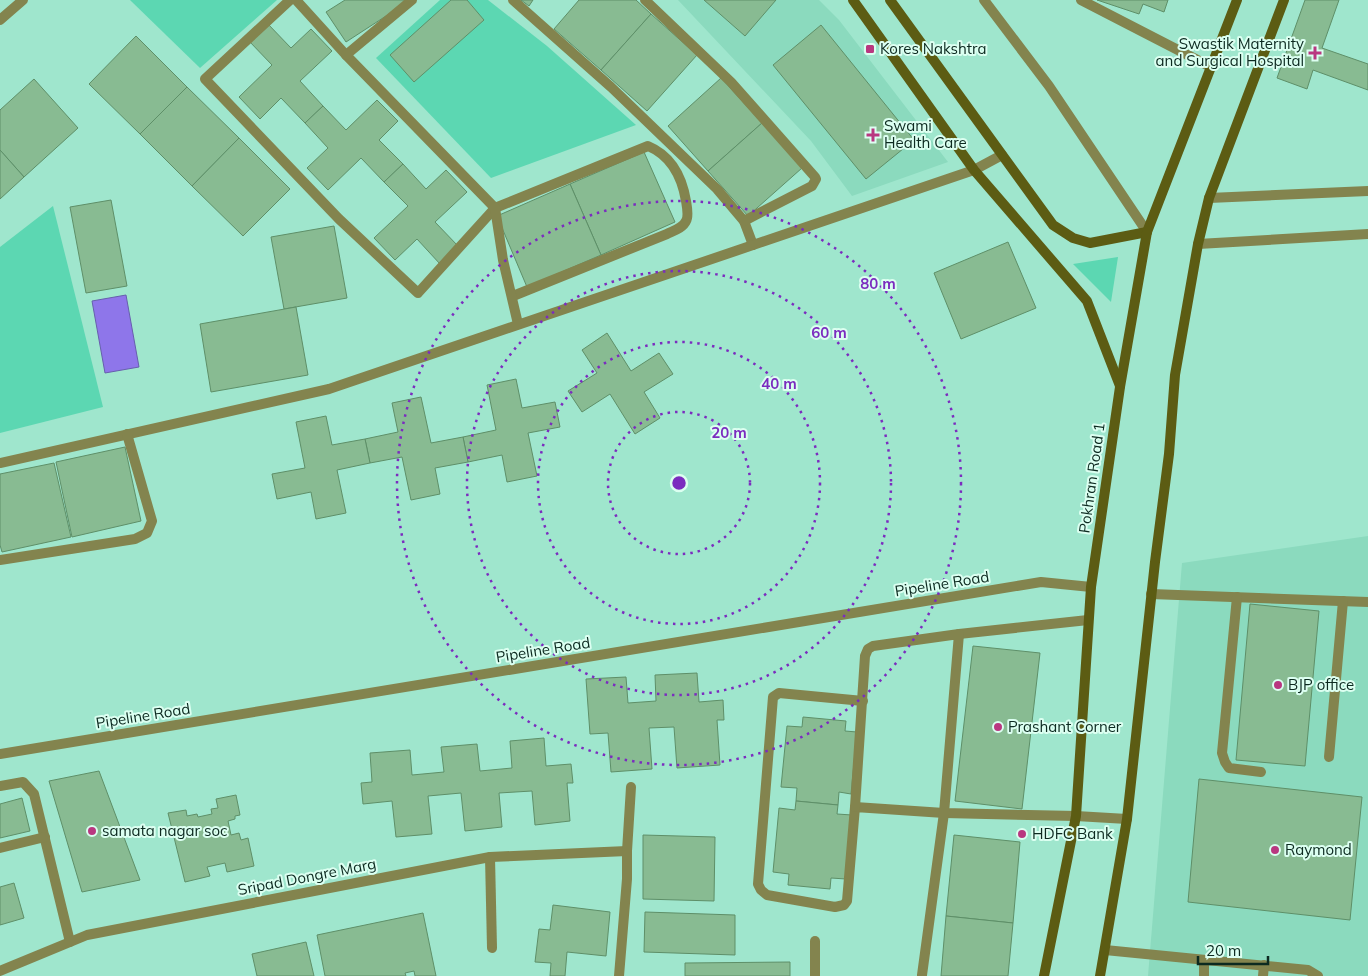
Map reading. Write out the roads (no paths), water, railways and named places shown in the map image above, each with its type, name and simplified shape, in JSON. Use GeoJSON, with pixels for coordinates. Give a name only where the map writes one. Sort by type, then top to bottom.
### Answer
{"type":"FeatureCollection","features":[{"type":"Feature","properties":{"kind":"main road"},"geometry":{"type":"LineString","coordinates":[[853,0],[974,170],[1087,301],[1120,387]]}},
{"type":"Feature","properties":{"kind":"main road"},"geometry":{"type":"LineString","coordinates":[[890,0],[1053,225],[1073,238],[1090,243],[1147,232]]}},
{"type":"Feature","properties":{"kind":"main road","name":"Pokhran Road 1"},"geometry":{"type":"LineString","coordinates":[[1044,976],[1076,816],[1092,574],[1120,387],[1147,232],[1237,0]]}},
{"type":"Feature","properties":{"kind":"main road"},"geometry":{"type":"LineString","coordinates":[[1100,976],[1128,820],[1155,562],[1169,454],[1175,375],[1198,244],[1209,198],[1284,0]]}},
{"type":"Feature","properties":{"kind":"street"},"geometry":{"type":"LineString","coordinates":[[0,20],[23,0]]}},
{"type":"Feature","properties":{"kind":"street"},"geometry":{"type":"LineString","coordinates":[[290,0],[205,79],[339,219],[418,293],[495,208],[648,146],[662,154],[676,168],[685,192],[687,209],[687,220],[681,227],[513,296]]}},
{"type":"Feature","properties":{"kind":"street"},"geometry":{"type":"LineString","coordinates":[[296,0],[346,55],[495,208],[518,324]]}},
{"type":"Feature","properties":{"kind":"street"},"geometry":{"type":"LineString","coordinates":[[346,55],[412,0]]}},
{"type":"Feature","properties":{"kind":"street"},"geometry":{"type":"LineString","coordinates":[[513,0],[611,87],[717,189],[744,221],[753,245]]}},
{"type":"Feature","properties":{"kind":"street"},"geometry":{"type":"LineString","coordinates":[[645,0],[731,82],[815,177],[816,180],[812,186],[744,221]]}},
{"type":"Feature","properties":{"kind":"street"},"geometry":{"type":"LineString","coordinates":[[984,0],[1049,86],[1147,232]]}},
{"type":"Feature","properties":{"kind":"street"},"geometry":{"type":"LineString","coordinates":[[1081,0],[1211,67]]}},
{"type":"Feature","properties":{"kind":"street"},"geometry":{"type":"LineString","coordinates":[[0,463],[329,389],[974,170],[1002,155]]}},
{"type":"Feature","properties":{"kind":"street"},"geometry":{"type":"LineString","coordinates":[[1209,198],[1368,191]]}},
{"type":"Feature","properties":{"kind":"street"},"geometry":{"type":"LineString","coordinates":[[1198,244],[1368,234]]}},
{"type":"Feature","properties":{"kind":"street"},"geometry":{"type":"LineString","coordinates":[[0,560],[135,539],[148,533],[152,521],[126,434]]}},
{"type":"Feature","properties":{"kind":"street","name":"Pipeline Road"},"geometry":{"type":"LineString","coordinates":[[0,754],[1041,582],[1091,587]]}},
{"type":"Feature","properties":{"kind":"street"},"geometry":{"type":"LineString","coordinates":[[1152,594],[1368,602]]}},
{"type":"Feature","properties":{"kind":"street"},"geometry":{"type":"LineString","coordinates":[[1237,597],[1222,753],[1229,768],[1261,772]]}},
{"type":"Feature","properties":{"kind":"street"},"geometry":{"type":"LineString","coordinates":[[1330,757],[1342,601]]}},
{"type":"Feature","properties":{"kind":"street"},"geometry":{"type":"LineString","coordinates":[[863,700],[779,693],[774,697],[758,884],[767,895],[835,907],[844,905],[847,901],[863,700],[865,656],[868,649],[872,646],[959,634],[1088,620]]}},
{"type":"Feature","properties":{"kind":"street"},"geometry":{"type":"LineString","coordinates":[[922,975],[944,813],[959,634]]}},
{"type":"Feature","properties":{"kind":"street"},"geometry":{"type":"LineString","coordinates":[[0,786],[23,782],[34,794],[70,942]]}},
{"type":"Feature","properties":{"kind":"street"},"geometry":{"type":"LineString","coordinates":[[619,976],[627,879],[631,787]]}},
{"type":"Feature","properties":{"kind":"street"},"geometry":{"type":"LineString","coordinates":[[855,807],[944,813],[1076,816],[1128,820]]}},
{"type":"Feature","properties":{"kind":"street"},"geometry":{"type":"LineString","coordinates":[[0,848],[44,836]]}},
{"type":"Feature","properties":{"kind":"street","name":"Sripad Dongre Marg"},"geometry":{"type":"LineString","coordinates":[[0,971],[87,935],[490,857],[627,851]]}},
{"type":"Feature","properties":{"kind":"street"},"geometry":{"type":"LineString","coordinates":[[490,857],[492,948]]}},
{"type":"Feature","properties":{"kind":"street"},"geometry":{"type":"LineString","coordinates":[[814,976],[816,941]]}},
{"type":"Feature","properties":{"kind":"street"},"geometry":{"type":"LineString","coordinates":[[1105,950],[1204,960],[1263,971],[1308,970],[1318,976]]}},
{"type":"Feature","properties":{"kind":"street"},"geometry":{"type":"LineString","coordinates":[[1204,960],[1204,976]]}},
{"type":"Feature","properties":{"kind":"place","name":"Kores Nakshtra"},"geometry":{"type":"Point","coordinates":[870,49]}},
{"type":"Feature","properties":{"kind":"place","name":"Swastik Maternity and Surgical Hospital"},"geometry":{"type":"Point","coordinates":[1315,53]}},
{"type":"Feature","properties":{"kind":"place","name":"Swami Health Care"},"geometry":{"type":"Point","coordinates":[873,135]}},
{"type":"Feature","properties":{"kind":"place","name":"BJP office"},"geometry":{"type":"Point","coordinates":[1278,685]}},
{"type":"Feature","properties":{"kind":"place","name":"Prashant Corner"},"geometry":{"type":"Point","coordinates":[998,727]}},
{"type":"Feature","properties":{"kind":"place","name":"samata nagar soc"},"geometry":{"type":"Point","coordinates":[92,831]}},
{"type":"Feature","properties":{"kind":"place","name":"HDFC Bank"},"geometry":{"type":"Point","coordinates":[1022,834]}},
{"type":"Feature","properties":{"kind":"place","name":"Raymond"},"geometry":{"type":"Point","coordinates":[1275,850]}}]}
